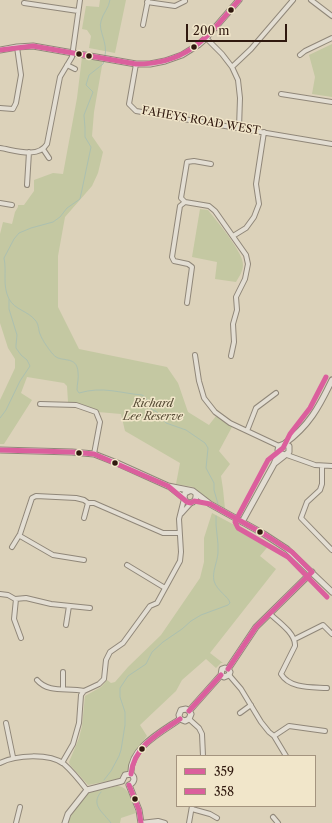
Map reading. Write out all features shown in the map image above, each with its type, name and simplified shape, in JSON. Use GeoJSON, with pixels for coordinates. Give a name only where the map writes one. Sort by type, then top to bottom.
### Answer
{"type":"FeatureCollection","features":[{"type":"Feature","properties":{"kind":"street"},"geometry":{"type":"LineString","coordinates":[[0,148],[37,152],[43,149],[49,141],[60,77],[71,60],[80,0]]}},
{"type":"Feature","properties":{"kind":"street"},"geometry":{"type":"LineString","coordinates":[[0,50],[33,46],[136,64],[150,64],[171,60],[187,53],[206,38],[239,0]]}},
{"type":"Feature","properties":{"kind":"street"},"geometry":{"type":"LineString","coordinates":[[232,67],[251,49],[293,0]]}},
{"type":"Feature","properties":{"kind":"street"},"geometry":{"type":"LineString","coordinates":[[311,0],[332,16]]}},
{"type":"Feature","properties":{"kind":"street"},"geometry":{"type":"LineString","coordinates":[[143,25],[148,1],[175,6],[185,1]]}},
{"type":"Feature","properties":{"kind":"street"},"geometry":{"type":"LineString","coordinates":[[24,3],[78,11]]}},
{"type":"Feature","properties":{"kind":"street"},"geometry":{"type":"LineString","coordinates":[[206,38],[222,54],[232,67],[238,80],[240,98],[237,128]]}},
{"type":"Feature","properties":{"kind":"street"},"geometry":{"type":"LineString","coordinates":[[300,55],[332,38]]}},
{"type":"Feature","properties":{"kind":"street"},"geometry":{"type":"LineString","coordinates":[[0,108],[13,109],[16,103],[21,71],[17,47]]}},
{"type":"Feature","properties":{"kind":"street","name":"FAHEYS ROAD WEST"},"geometry":{"type":"LineString","coordinates":[[136,64],[130,104],[136,111],[332,144]]}},
{"type":"Feature","properties":{"kind":"street"},"geometry":{"type":"LineString","coordinates":[[67,65],[75,69]]}},
{"type":"Feature","properties":{"kind":"street"},"geometry":{"type":"LineString","coordinates":[[281,94],[332,102]]}},
{"type":"Feature","properties":{"kind":"street"},"geometry":{"type":"LineString","coordinates":[[233,236],[246,228],[254,217],[259,204],[256,184],[264,132]]}},
{"type":"Feature","properties":{"kind":"street"},"geometry":{"type":"LineString","coordinates":[[43,149],[49,158]]}},
{"type":"Feature","properties":{"kind":"street"},"geometry":{"type":"LineString","coordinates":[[27,185],[29,152]]}},
{"type":"Feature","properties":{"kind":"street"},"geometry":{"type":"LineString","coordinates":[[211,164],[194,161],[187,162],[181,198],[185,202],[209,206],[215,211],[246,255],[248,264],[245,279],[236,297],[236,310],[233,324],[234,342],[231,356]]}},
{"type":"Feature","properties":{"kind":"street"},"geometry":{"type":"LineString","coordinates":[[185,202],[180,206],[172,257],[174,261],[188,264],[192,268],[187,302]]}},
{"type":"Feature","properties":{"kind":"street"},"geometry":{"type":"LineString","coordinates":[[0,203],[12,206]]}},
{"type":"Feature","properties":{"kind":"street"},"geometry":{"type":"LineString","coordinates":[[195,355],[199,381],[204,398],[214,412],[230,423],[280,448]]}},
{"type":"Feature","properties":{"kind":"street"},"geometry":{"type":"LineString","coordinates":[[274,464],[288,452],[297,435],[315,413],[332,380]]}},
{"type":"Feature","properties":{"kind":"street"},"geometry":{"type":"LineString","coordinates":[[247,431],[256,408],[276,394]]}},
{"type":"Feature","properties":{"kind":"street"},"geometry":{"type":"LineString","coordinates":[[40,404],[76,405],[96,412],[100,422],[94,454]]}},
{"type":"Feature","properties":{"kind":"street"},"geometry":{"type":"LineString","coordinates":[[242,522],[274,464],[280,448],[297,435]]}},
{"type":"Feature","properties":{"kind":"street"},"geometry":{"type":"LineString","coordinates":[[280,448],[288,445],[288,452]]}},
{"type":"Feature","properties":{"kind":"street"},"geometry":{"type":"LineString","coordinates":[[280,448],[281,455],[288,452]]}},
{"type":"Feature","properties":{"kind":"street"},"geometry":{"type":"LineString","coordinates":[[0,450],[94,454],[168,486],[193,491],[210,504],[287,549],[332,592]]}},
{"type":"Feature","properties":{"kind":"street"},"geometry":{"type":"LineString","coordinates":[[288,452],[310,464],[332,466]]}},
{"type":"Feature","properties":{"kind":"street"},"geometry":{"type":"LineString","coordinates":[[322,466],[322,484],[320,490],[307,502],[302,518],[332,550]]}},
{"type":"Feature","properties":{"kind":"street"},"geometry":{"type":"LineString","coordinates":[[168,486],[187,502],[210,504]]}},
{"type":"Feature","properties":{"kind":"street"},"geometry":{"type":"LineString","coordinates":[[62,763],[73,744],[79,723],[81,695],[84,691],[99,684],[104,679],[106,660],[110,652],[123,643],[150,606],[157,603],[179,563],[181,557],[179,533],[181,514],[184,494],[189,491]]}},
{"type":"Feature","properties":{"kind":"street"},"geometry":{"type":"LineString","coordinates":[[181,514],[196,498],[196,494]]}},
{"type":"Feature","properties":{"kind":"street"},"geometry":{"type":"LineString","coordinates":[[12,547],[20,536],[33,497],[76,498],[84,500],[88,503],[94,503],[163,533],[179,533]]}},
{"type":"Feature","properties":{"kind":"street"},"geometry":{"type":"LineString","coordinates":[[84,518],[88,503]]}},
{"type":"Feature","properties":{"kind":"street"},"geometry":{"type":"LineString","coordinates":[[20,536],[53,555],[84,560]]}},
{"type":"Feature","properties":{"kind":"street"},"geometry":{"type":"LineString","coordinates":[[127,565],[165,588]]}},
{"type":"Feature","properties":{"kind":"street"},"geometry":{"type":"LineString","coordinates":[[285,755],[274,736],[261,722],[242,690],[229,676],[230,672],[228,669],[256,627],[312,572]]}},
{"type":"Feature","properties":{"kind":"street"},"geometry":{"type":"LineString","coordinates":[[0,594],[8,595],[16,599],[26,598],[46,603],[90,608]]}},
{"type":"Feature","properties":{"kind":"street"},"geometry":{"type":"LineString","coordinates":[[16,599],[14,619],[21,638]]}},
{"type":"Feature","properties":{"kind":"street"},"geometry":{"type":"LineString","coordinates":[[66,625],[69,606]]}},
{"type":"Feature","properties":{"kind":"street"},"geometry":{"type":"LineString","coordinates":[[270,614],[295,639],[295,646],[281,674],[283,678],[296,685],[327,688]]}},
{"type":"Feature","properties":{"kind":"street"},"geometry":{"type":"LineString","coordinates":[[295,639],[323,625],[332,634]]}},
{"type":"Feature","properties":{"kind":"street"},"geometry":{"type":"LineString","coordinates":[[189,711],[221,675],[222,669],[228,669]]}},
{"type":"Feature","properties":{"kind":"street"},"geometry":{"type":"LineString","coordinates":[[63,672],[63,689]]}},
{"type":"Feature","properties":{"kind":"street"},"geometry":{"type":"LineString","coordinates":[[221,675],[224,677],[229,676]]}},
{"type":"Feature","properties":{"kind":"street"},"geometry":{"type":"LineString","coordinates":[[37,680],[46,688],[77,689],[84,691]]}},
{"type":"Feature","properties":{"kind":"street"},"geometry":{"type":"LineString","coordinates":[[240,713],[251,705]]}},
{"type":"Feature","properties":{"kind":"street"},"geometry":{"type":"LineString","coordinates":[[180,719],[179,715],[181,710],[186,709],[189,711]]}},
{"type":"Feature","properties":{"kind":"street"},"geometry":{"type":"LineString","coordinates":[[189,711],[191,714],[189,719]]}},
{"type":"Feature","properties":{"kind":"street"},"geometry":{"type":"LineString","coordinates":[[129,785],[132,784],[134,780],[130,769],[144,745],[158,733],[180,719],[185,721],[189,719]]}},
{"type":"Feature","properties":{"kind":"street"},"geometry":{"type":"LineString","coordinates":[[189,719],[199,728],[202,734],[203,755]]}},
{"type":"Feature","properties":{"kind":"street"},"geometry":{"type":"LineString","coordinates":[[6,723],[13,757]]}},
{"type":"Feature","properties":{"kind":"street"},"geometry":{"type":"LineString","coordinates":[[274,736],[285,728],[293,725],[325,731]]}},
{"type":"Feature","properties":{"kind":"street"},"geometry":{"type":"LineString","coordinates":[[0,763],[13,757],[31,756],[48,758],[62,763],[79,779],[87,790]]}},
{"type":"Feature","properties":{"kind":"street"},"geometry":{"type":"LineString","coordinates":[[65,823],[68,814],[87,790],[122,781],[125,775],[131,774]]}},
{"type":"Feature","properties":{"kind":"street"},"geometry":{"type":"LineString","coordinates":[[122,781],[129,785],[141,823],[158,821],[166,823]]}},
{"type":"Feature","properties":{"kind":"street"},"geometry":{"type":"LineString","coordinates":[[16,823],[20,807]]}},
{"type":"Feature","properties":{"kind":"street"},"geometry":{"type":"LineString","coordinates":[[188,823],[192,807],[217,818]]}},
{"type":"Feature","properties":{"kind":"street"},"geometry":{"type":"LineString","coordinates":[[273,817],[278,823]]}},
{"type":"Feature","properties":{"kind":"green space"},"geometry":{"type":"Polygon","coordinates":[[[100,0],[126,0],[115,53],[89,48],[91,36],[87,30],[82,29],[86,6],[99,7],[100,0]]]}},
{"type":"Feature","properties":{"kind":"green space"},"geometry":{"type":"Polygon","coordinates":[[[332,44],[332,97],[312,94],[315,77],[309,55],[332,44]]]}},
{"type":"Feature","properties":{"kind":"green space","name":"Richard Lee Reserve"},"geometry":{"type":"Polygon","coordinates":[[[82,57],[103,60],[94,112],[92,136],[103,152],[98,173],[92,186],[65,217],[58,256],[58,307],[79,349],[167,367],[178,383],[188,412],[209,425],[216,416],[232,427],[219,451],[230,464],[221,476],[225,509],[200,494],[193,487],[176,484],[180,463],[125,431],[121,414],[98,412],[84,405],[68,402],[67,386],[64,383],[27,377],[21,393],[32,400],[4,444],[0,444],[0,400],[15,368],[15,359],[8,348],[0,323],[0,234],[3,222],[12,224],[18,205],[24,205],[34,191],[34,180],[53,173],[63,174],[77,98],[82,57]]]}},
{"type":"Feature","properties":{"kind":"green space"},"geometry":{"type":"Polygon","coordinates":[[[200,209],[208,210],[229,237],[239,253],[243,267],[236,282],[215,279],[217,262],[192,257],[200,209]]]}},
{"type":"Feature","properties":{"kind":"green space"},"geometry":{"type":"Polygon","coordinates":[[[212,513],[270,544],[260,556],[276,569],[210,653],[223,663],[216,668],[206,659],[182,680],[176,691],[140,725],[147,736],[133,754],[129,772],[122,773],[119,779],[88,785],[69,762],[79,738],[82,726],[85,696],[101,687],[107,680],[111,683],[115,682],[128,667],[161,635],[200,578],[204,562],[204,538],[212,513]]]}},
{"type":"Feature","properties":{"kind":"green space"},"geometry":{"type":"Polygon","coordinates":[[[117,786],[128,792],[136,813],[121,818],[120,823],[68,823],[74,809],[88,793],[117,786]]]}},
{"type":"Feature","properties":{"kind":"waterway"},"geometry":{"type":"LineString","coordinates":[[105,56],[106,51],[100,25],[110,0]]}},
{"type":"Feature","properties":{"kind":"waterway"},"geometry":{"type":"LineString","coordinates":[[104,61],[103,64],[89,75],[86,85],[93,92],[84,115],[85,137],[91,147],[80,199],[67,208],[60,217],[53,222],[19,233],[14,239],[4,258],[7,294],[15,306],[29,314],[36,322],[42,338],[53,354],[58,358],[71,361],[76,364],[78,374],[77,390],[79,393],[103,390],[142,395],[148,401],[151,409],[157,412],[166,423],[186,430],[205,443],[208,448],[206,468],[214,483],[214,490],[218,504]]}},
{"type":"Feature","properties":{"kind":"waterway"},"geometry":{"type":"LineString","coordinates":[[0,418],[30,366],[27,360],[16,348],[17,335],[9,309],[9,300]]}},
{"type":"Feature","properties":{"kind":"waterway"},"geometry":{"type":"LineString","coordinates":[[104,780],[111,771],[121,750],[125,725],[125,712],[120,697],[120,688],[128,676],[146,664],[152,652],[191,621],[201,615],[230,603],[228,598],[218,588],[214,581],[218,548],[216,516]]}},
{"type":"Feature","properties":{"kind":"waterway"},"geometry":{"type":"LineString","coordinates":[[101,792],[98,797],[97,805],[111,823]]}},
{"type":"Feature","properties":{"kind":"transit line","name":"359"},"geometry":{"type":"LineString","coordinates":[[0,50],[33,46],[136,64],[154,63],[183,54],[195,46],[217,26],[239,0]]}},
{"type":"Feature","properties":{"kind":"transit line","name":"358"},"geometry":{"type":"LineString","coordinates":[[326,377],[310,408],[290,434],[283,448],[268,460],[235,522],[238,528],[288,557],[327,597]]}},
{"type":"Feature","properties":{"kind":"transit line","name":"359"},"geometry":{"type":"LineString","coordinates":[[0,450],[94,454],[168,486],[187,502],[191,503],[194,501],[210,504],[264,534],[292,552],[312,572]]}},
{"type":"Feature","properties":{"kind":"transit line","name":"359"},"geometry":{"type":"LineString","coordinates":[[228,669],[256,627],[312,572]]}},
{"type":"Feature","properties":{"kind":"transit line","name":"359"},"geometry":{"type":"LineString","coordinates":[[189,711],[221,675]]}},
{"type":"Feature","properties":{"kind":"transit line","name":"359"},"geometry":{"type":"LineString","coordinates":[[131,774],[133,764],[142,748],[156,735],[180,719]]}},
{"type":"Feature","properties":{"kind":"transit line","name":"359"},"geometry":{"type":"LineString","coordinates":[[129,785],[139,810],[141,823]]}}]}
